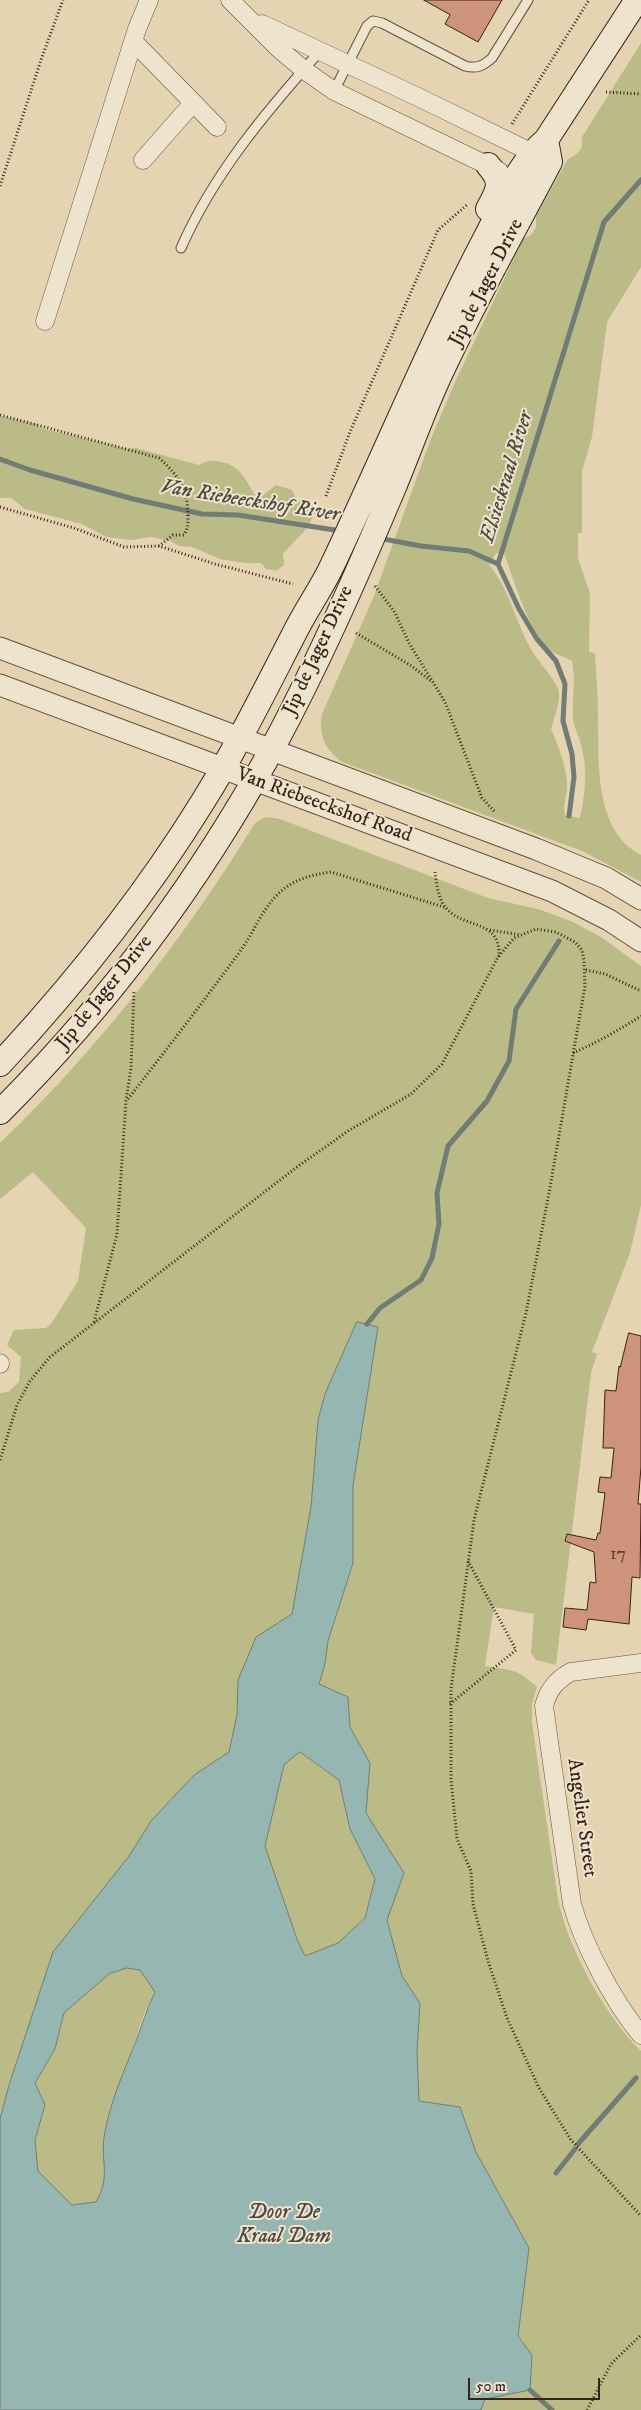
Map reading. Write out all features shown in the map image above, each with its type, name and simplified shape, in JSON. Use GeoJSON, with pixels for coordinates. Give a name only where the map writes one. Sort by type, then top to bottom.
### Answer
{"type":"FeatureCollection","features":[{"type":"Feature","properties":{"kind":"main road","name":"Jip de Jager Drive"},"geometry":{"type":"LineString","coordinates":[[0,1064],[60,998],[121,921],[163,863],[222,769],[328,574],[384,482],[437,381],[542,151],[637,0]]}},
{"type":"Feature","properties":{"kind":"main road"},"geometry":{"type":"LineString","coordinates":[[398,424],[409,374],[447,289],[498,190],[497,176],[488,166]]}},
{"type":"Feature","properties":{"kind":"main road","name":"Jip de Jager Drive"},"geometry":{"type":"LineString","coordinates":[[0,1112],[72,1036],[145,945],[209,852],[254,781],[313,668],[365,582],[384,482],[398,424],[467,272],[525,185]]}},
{"type":"Feature","properties":{"kind":"street"},"geometry":{"type":"LineString","coordinates":[[46,321],[133,41],[149,0]]}},
{"type":"Feature","properties":{"kind":"street"},"geometry":{"type":"LineString","coordinates":[[230,0],[304,70],[334,91],[525,185]]}},
{"type":"Feature","properties":{"kind":"street"},"geometry":{"type":"LineString","coordinates":[[250,18],[542,151]]}},
{"type":"Feature","properties":{"kind":"street"},"geometry":{"type":"LineString","coordinates":[[133,41],[217,127]]}},
{"type":"Feature","properties":{"kind":"street"},"geometry":{"type":"LineString","coordinates":[[143,160],[193,103]]}},
{"type":"Feature","properties":{"kind":"street","name":"Van Riebeeckshof Road"},"geometry":{"type":"LineString","coordinates":[[0,648],[560,859],[606,878],[641,899]]}},
{"type":"Feature","properties":{"kind":"street","name":"Van Riebeeckshof Road"},"geometry":{"type":"LineString","coordinates":[[0,685],[254,781],[552,890],[610,920],[641,941]]}},
{"type":"Feature","properties":{"kind":"street","name":"Angelier Street"},"geometry":{"type":"LineString","coordinates":[[641,1663],[571,1672],[563,1676],[550,1689],[544,1706],[570,1894],[577,1924],[585,1943],[620,2005],[641,2034]]}},
{"type":"Feature","properties":{"kind":"lane"},"geometry":{"type":"LineString","coordinates":[[334,91],[367,26],[373,21],[382,23],[465,66],[474,68],[485,65],[499,49],[528,0]]}},
{"type":"Feature","properties":{"kind":"lane"},"geometry":{"type":"LineString","coordinates":[[181,248],[196,214],[220,175],[320,51]]}},
{"type":"Feature","properties":{"kind":"path"},"geometry":{"type":"LineString","coordinates":[[0,186],[42,57],[63,0]]}},
{"type":"Feature","properties":{"kind":"path"},"geometry":{"type":"LineString","coordinates":[[512,124],[589,0]]}},
{"type":"Feature","properties":{"kind":"path"},"geometry":{"type":"LineString","coordinates":[[606,92],[641,94]]}},
{"type":"Feature","properties":{"kind":"path"},"geometry":{"type":"LineString","coordinates":[[326,496],[350,432],[438,230],[464,208],[472,197]]}},
{"type":"Feature","properties":{"kind":"path"},"geometry":{"type":"LineString","coordinates":[[0,416],[158,458],[175,472],[188,498],[188,528],[184,535],[173,535],[159,546]]}},
{"type":"Feature","properties":{"kind":"path"},"geometry":{"type":"LineString","coordinates":[[0,507],[74,528],[124,547],[159,546],[215,564],[293,584]]}},
{"type":"Feature","properties":{"kind":"path"},"geometry":{"type":"LineString","coordinates":[[365,582],[394,611],[409,643],[445,702],[482,798],[496,813]]}},
{"type":"Feature","properties":{"kind":"path"},"geometry":{"type":"LineString","coordinates":[[356,633],[410,665],[433,683]]}},
{"type":"Feature","properties":{"kind":"path"},"geometry":{"type":"LineString","coordinates":[[126,1101],[202,1004],[244,946],[264,912],[278,894],[293,882],[312,875],[331,872],[447,908]]}},
{"type":"Feature","properties":{"kind":"path"},"geometry":{"type":"LineString","coordinates":[[435,872],[440,895],[447,908],[458,918],[489,930],[521,935]]}},
{"type":"Feature","properties":{"kind":"path"},"geometry":{"type":"LineString","coordinates":[[0,1460],[17,1405],[30,1381],[50,1357],[297,1167],[348,1132],[410,1094],[442,1064],[498,957],[514,938],[536,929],[566,937],[582,950],[585,986],[550,1193],[526,1313],[474,1520],[450,1704],[451,1779],[457,1840],[471,1871],[473,1904],[488,1961],[507,2018],[538,2088],[571,2140],[641,2216]]}},
{"type":"Feature","properties":{"kind":"path"},"geometry":{"type":"LineString","coordinates":[[489,930],[498,942],[498,957]]}},
{"type":"Feature","properties":{"kind":"path"},"geometry":{"type":"LineString","coordinates":[[585,970],[604,974],[641,991]]}},
{"type":"Feature","properties":{"kind":"path"},"geometry":{"type":"LineString","coordinates":[[94,1323],[117,1234],[126,1101],[131,1068],[134,992]]}},
{"type":"Feature","properties":{"kind":"path"},"geometry":{"type":"LineString","coordinates":[[573,1054],[641,1016]]}},
{"type":"Feature","properties":{"kind":"path"},"geometry":{"type":"LineString","coordinates":[[450,1704],[516,1650],[468,1561]]}},
{"type":"Feature","properties":{"kind":"path"},"geometry":{"type":"LineString","coordinates":[[587,2410],[611,2364],[641,2335]]}},
{"type":"Feature","properties":{"kind":"green space"},"geometry":{"type":"Polygon","coordinates":[[[641,43],[641,267],[607,322],[592,437],[582,471],[582,533],[578,533],[578,558],[590,593],[589,652],[595,653],[599,772],[602,792],[614,829],[625,844],[641,855],[641,882],[582,851],[342,762],[327,747],[321,728],[322,714],[374,596],[430,441],[455,382],[523,239],[531,235],[536,227],[536,216],[568,159],[580,151],[582,137],[641,43]],[[496,553],[489,565],[503,586],[528,643],[558,688],[559,701],[551,729],[565,769],[567,787],[564,811],[565,815],[580,818],[585,772],[583,754],[573,719],[574,675],[572,661],[554,653],[537,634],[524,607],[504,554],[496,553]]]}},
{"type":"Feature","properties":{"kind":"green space"},"geometry":{"type":"Polygon","coordinates":[[[0,416],[37,424],[40,428],[128,449],[136,448],[199,465],[208,461],[228,464],[239,471],[258,499],[276,485],[292,490],[297,500],[313,502],[316,511],[307,528],[283,554],[284,565],[276,571],[266,569],[261,563],[245,563],[220,559],[192,547],[180,546],[170,541],[151,537],[131,540],[106,537],[82,524],[25,509],[11,498],[0,498],[0,416]]]}},
{"type":"Feature","properties":{"kind":"green space"},"geometry":{"type":"Polygon","coordinates":[[[266,817],[280,819],[488,898],[538,909],[571,921],[601,937],[641,966],[641,1205],[630,1253],[592,1352],[597,1354],[591,1373],[556,1665],[536,1660],[531,1653],[534,1614],[494,1607],[485,1666],[518,1673],[537,1687],[532,1704],[532,1723],[558,1899],[563,1918],[570,1939],[590,1980],[614,2019],[641,2051],[641,2410],[481,2410],[484,2399],[532,2355],[518,2336],[529,2248],[476,2152],[460,2107],[419,2101],[417,2051],[420,2003],[402,1976],[387,1920],[404,1873],[366,1813],[370,1763],[350,1727],[348,1697],[319,1684],[325,1664],[328,1641],[353,1563],[353,1485],[378,1327],[357,1322],[325,1394],[318,1420],[311,1507],[292,1614],[256,1638],[238,1680],[237,1715],[229,1752],[194,1775],[151,1821],[129,1856],[27,2031],[0,2119],[0,1393],[8,1392],[19,1382],[21,1357],[7,1345],[14,1330],[46,1328],[51,1324],[78,1281],[86,1228],[33,1172],[0,1199],[0,1143],[71,1069],[138,991],[199,909],[255,823],[266,817]]]}},
{"type":"Feature","properties":{"kind":"green space"},"geometry":{"type":"Polygon","coordinates":[[[299,1752],[339,1780],[350,1829],[375,1879],[365,1918],[338,1943],[305,1956],[297,1939],[265,1846],[284,1765],[299,1752]]]}},
{"type":"Feature","properties":{"kind":"green space"},"geometry":{"type":"Polygon","coordinates":[[[127,1968],[140,1970],[155,1991],[144,2014],[104,2134],[105,2188],[96,2202],[72,2205],[38,2171],[35,2140],[45,2105],[35,2083],[55,2049],[64,2013],[109,1974],[127,1968]]]}},
{"type":"Feature","properties":{"kind":"water","name":"Door De Kraal Dam"},"geometry":{"type":"Polygon","coordinates":[[[357,1322],[378,1327],[353,1485],[353,1563],[328,1641],[325,1664],[319,1684],[348,1697],[350,1727],[370,1763],[366,1813],[404,1873],[387,1920],[402,1976],[420,2003],[417,2051],[419,2101],[460,2107],[476,2152],[529,2248],[518,2336],[532,2355],[530,2390],[485,2399],[481,2410],[0,2410],[0,2119],[9,2085],[53,1952],[129,1856],[151,1821],[194,1775],[229,1752],[237,1715],[238,1680],[256,1637],[292,1614],[311,1507],[318,1420],[325,1394],[357,1322]],[[300,1752],[284,1765],[265,1846],[297,1939],[305,1956],[338,1943],[365,1918],[375,1879],[350,1829],[339,1780],[300,1752]],[[127,1968],[109,1974],[64,2013],[55,2049],[35,2083],[45,2105],[35,2140],[38,2171],[72,2205],[96,2202],[101,2192],[104,2175],[103,2151],[105,2132],[111,2108],[155,1992],[140,1970],[127,1968]]]}},
{"type":"Feature","properties":{"kind":"building"},"geometry":{"type":"Polygon","coordinates":[[[424,0],[502,0],[478,42],[445,24],[450,15],[424,0]]]}},
{"type":"Feature","properties":{"kind":"building"},"geometry":{"type":"Polygon","coordinates":[[[629,1333],[641,1336],[641,1467],[638,1504],[641,1504],[640,1578],[632,1577],[629,1624],[588,1619],[586,1630],[563,1627],[565,1608],[587,1610],[590,1582],[596,1583],[594,1552],[565,1541],[567,1534],[596,1540],[598,1533],[600,1533],[605,1493],[598,1492],[600,1477],[611,1478],[614,1448],[603,1448],[605,1390],[616,1391],[619,1366],[629,1333]]]}},
{"type":"Feature","properties":{"kind":"waterway","name":"Elsieskraal River"},"geometry":{"type":"LineString","coordinates":[[569,816],[574,777],[572,754],[563,721],[565,684],[556,661],[537,639],[519,609],[498,564],[604,222],[641,180]]}},
{"type":"Feature","properties":{"kind":"waterway","name":"Van Riebeeckshof River"},"geometry":{"type":"LineString","coordinates":[[0,459],[30,470],[133,499],[202,514],[238,515],[341,531]]}},
{"type":"Feature","properties":{"kind":"waterway","name":"Van Riebeeckshof River"},"geometry":{"type":"LineString","coordinates":[[378,538],[421,546],[469,551],[498,564]]}},
{"type":"Feature","properties":{"kind":"waterway","name":"Elsieskraal River"},"geometry":{"type":"LineString","coordinates":[[367,1324],[380,1308],[421,1280],[432,1258],[439,1224],[437,1193],[448,1146],[487,1101],[509,1061],[516,1009],[559,941]]}},
{"type":"Feature","properties":{"kind":"waterway"},"geometry":{"type":"LineString","coordinates":[[578,2144],[636,2078]]}},
{"type":"Feature","properties":{"kind":"waterway"},"geometry":{"type":"LineString","coordinates":[[556,2173],[575,2149]]}},
{"type":"Feature","properties":{"kind":"waterway"},"geometry":{"type":"LineString","coordinates":[[530,2390],[552,2410]]}}]}
